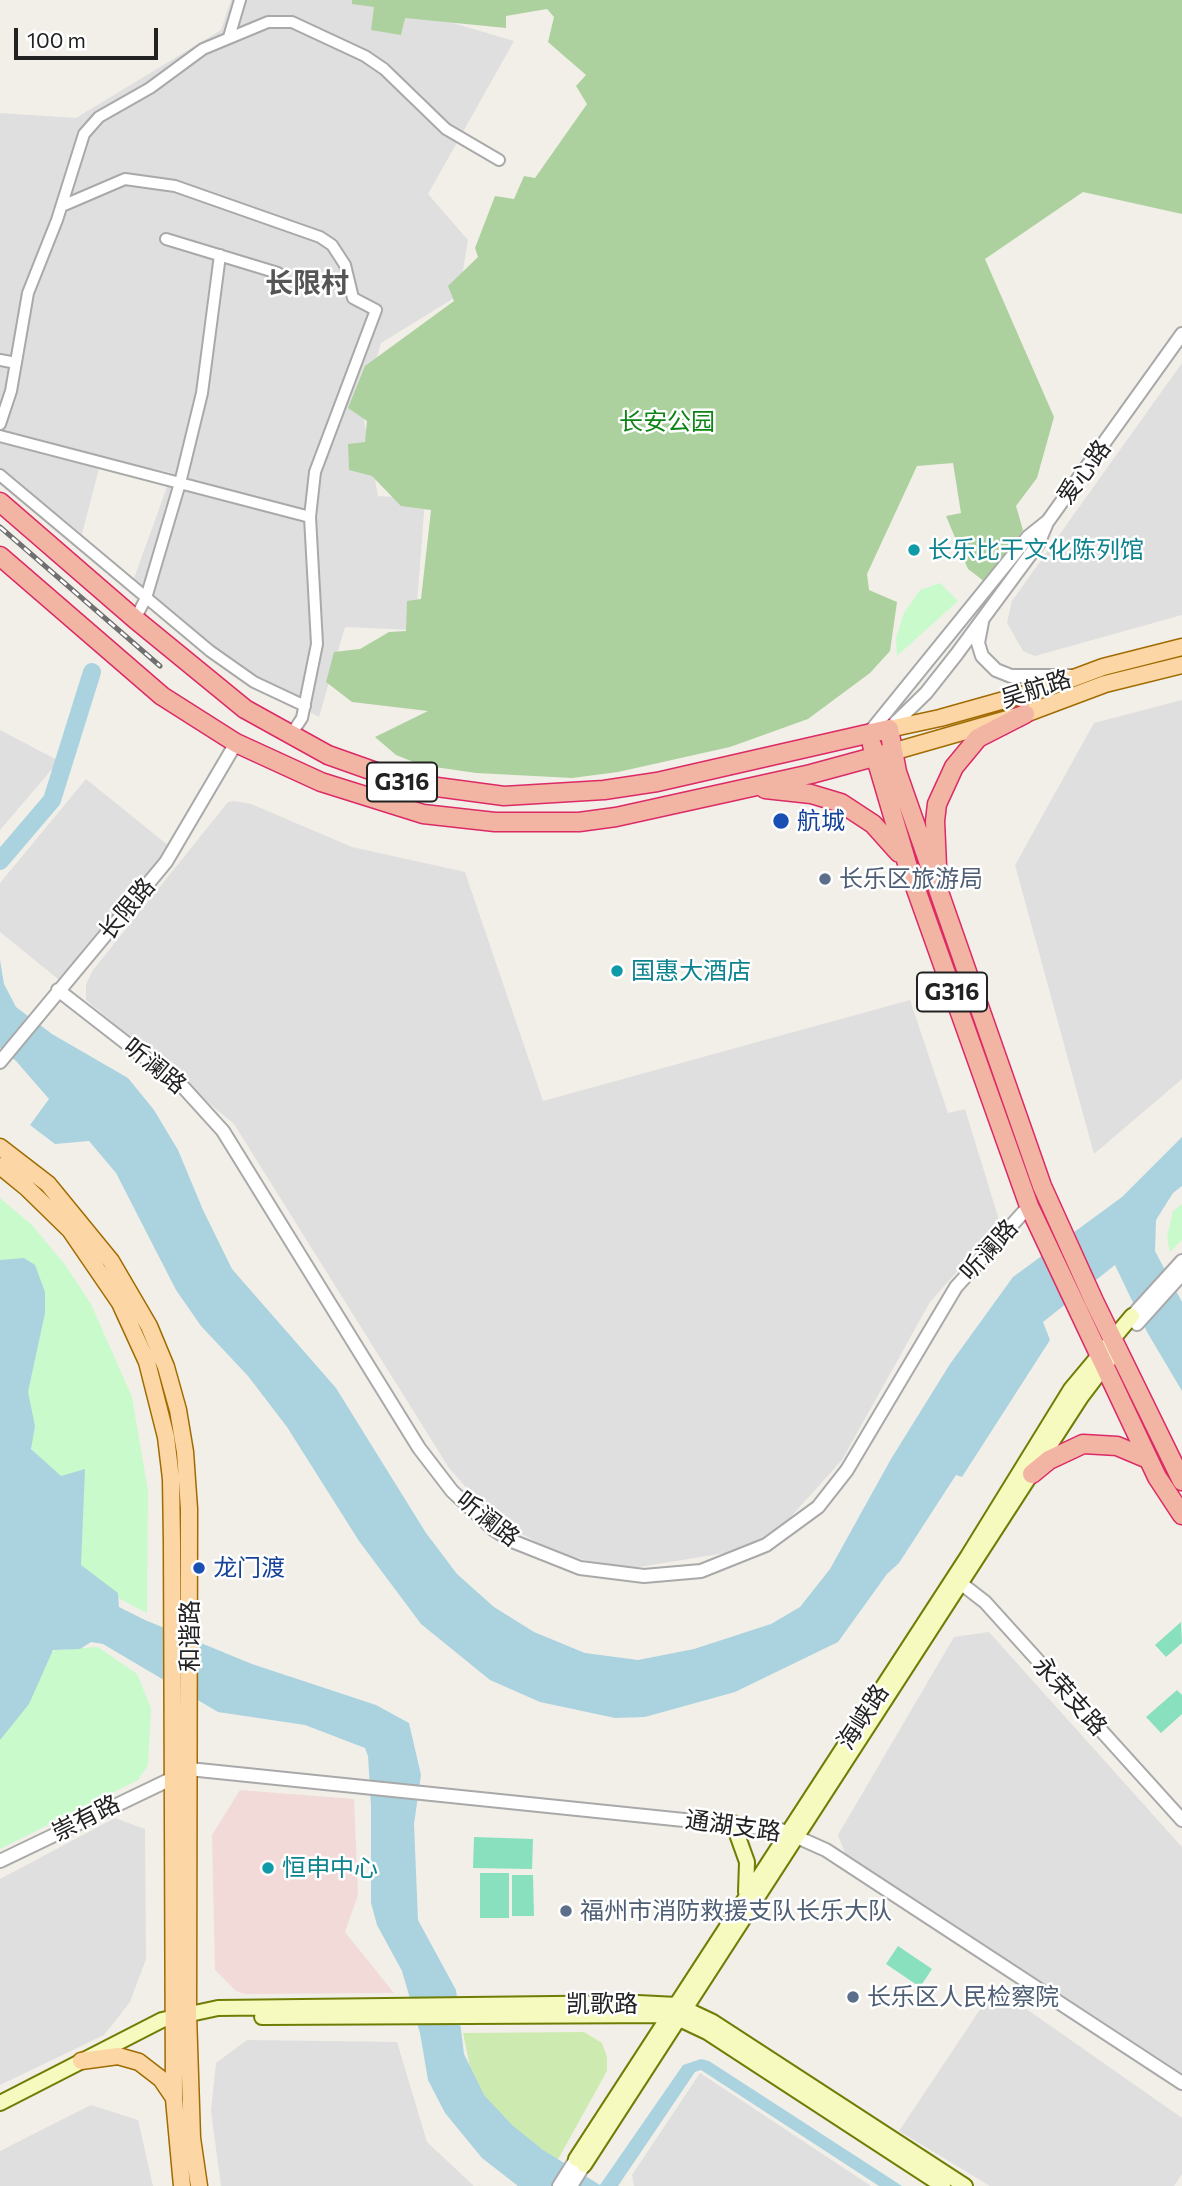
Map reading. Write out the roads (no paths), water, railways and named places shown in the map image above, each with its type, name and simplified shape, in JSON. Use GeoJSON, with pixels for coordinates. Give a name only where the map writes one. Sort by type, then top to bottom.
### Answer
{"type":"FeatureCollection","features":[{"type":"Feature","properties":{"kind":"highway","name":"G316"},"geometry":{"type":"LineString","coordinates":[[0,502],[135,619],[246,709],[290,736],[362,769],[407,783],[505,796],[556,795],[657,782],[889,729],[883,754],[908,867],[1030,1206],[1076,1310],[1148,1459],[1182,1515]]}},
{"type":"Feature","properties":{"kind":"highway","name":"G316"},"geometry":{"type":"LineString","coordinates":[[0,556],[162,696],[236,743],[321,782],[423,814],[467,821],[567,822],[616,817],[811,774],[883,754]]}},
{"type":"Feature","properties":{"kind":"highway"},"geometry":{"type":"LineString","coordinates":[[939,891],[934,821],[942,789],[954,766],[978,738],[1026,714]]}},
{"type":"Feature","properties":{"kind":"highway","name":"G316"},"geometry":{"type":"LineString","coordinates":[[870,732],[883,754],[939,891],[1042,1186],[1114,1344],[1182,1481]]}},
{"type":"Feature","properties":{"kind":"highway"},"geometry":{"type":"LineString","coordinates":[[803,748],[812,751],[815,758],[811,774]]}},
{"type":"Feature","properties":{"kind":"highway"},"geometry":{"type":"LineString","coordinates":[[751,787],[811,794],[841,803],[881,831],[908,867]]}},
{"type":"Feature","properties":{"kind":"highway"},"geometry":{"type":"LineString","coordinates":[[1032,1474],[1065,1451],[1083,1444],[1116,1446],[1148,1459]]}},
{"type":"Feature","properties":{"kind":"main road","name":"吴航路"},"geometry":{"type":"LineString","coordinates":[[889,729],[975,708],[1079,675],[1182,647]]}},
{"type":"Feature","properties":{"kind":"main road","name":"吴航路"},"geometry":{"type":"LineString","coordinates":[[883,754],[1026,714],[1105,684],[1182,665]]}},
{"type":"Feature","properties":{"kind":"main road"},"geometry":{"type":"LineString","coordinates":[[975,708],[968,717],[972,725],[980,727]]}},
{"type":"Feature","properties":{"kind":"main road","name":"和谐路"},"geometry":{"type":"LineString","coordinates":[[0,1147],[48,1184],[104,1251],[149,1326],[166,1367],[178,1410],[186,1464],[190,1636],[181,2015],[174,2099],[182,2186]]}},
{"type":"Feature","properties":{"kind":"main road","name":"和谐路"},"geometry":{"type":"LineString","coordinates":[[0,1166],[45,1203],[84,1247],[120,1303],[147,1362],[169,1455],[173,1777],[181,2015],[199,2186]]}},
{"type":"Feature","properties":{"kind":"main road","name":"海峡路"},"geometry":{"type":"LineString","coordinates":[[580,2162],[958,1581],[1032,1474],[1101,1361],[1134,1320]]}},
{"type":"Feature","properties":{"kind":"main road","name":"海峡路"},"geometry":{"type":"LineString","coordinates":[[958,1581],[1071,1390],[1101,1361]]}},
{"type":"Feature","properties":{"kind":"main road"},"geometry":{"type":"LineString","coordinates":[[733,1823],[748,1871],[744,1900]]}},
{"type":"Feature","properties":{"kind":"main road","name":"海峡路"},"geometry":{"type":"LineString","coordinates":[[678,2012],[744,1900],[793,1835]]}},
{"type":"Feature","properties":{"kind":"main road","name":"凯歌路"},"geometry":{"type":"LineString","coordinates":[[181,2015],[218,2018],[468,2010],[678,2012],[713,2022],[965,2186]]}},
{"type":"Feature","properties":{"kind":"main road","name":"凯歌路"},"geometry":{"type":"LineString","coordinates":[[678,2012],[943,2186]]}},
{"type":"Feature","properties":{"kind":"main road"},"geometry":{"type":"LineString","coordinates":[[0,2103],[81,2061],[181,2015]]}},
{"type":"Feature","properties":{"kind":"main road"},"geometry":{"type":"LineString","coordinates":[[81,2061],[118,2056],[139,2062],[161,2079],[174,2099]]}},
{"type":"Feature","properties":{"kind":"street"},"geometry":{"type":"LineString","coordinates":[[229,37],[240,0]]}},
{"type":"Feature","properties":{"kind":"street"},"geometry":{"type":"LineString","coordinates":[[0,424],[6,390],[16,363],[27,293],[62,206],[83,134],[90,124],[150,88],[203,49],[279,20],[303,26],[366,56],[384,69],[446,129],[499,160]]}},
{"type":"Feature","properties":{"kind":"street"},"geometry":{"type":"LineString","coordinates":[[62,206],[125,179],[160,182],[320,237],[340,253],[353,298],[376,310],[314,472],[310,517],[317,643],[302,718],[290,736]]}},
{"type":"Feature","properties":{"kind":"street"},"geometry":{"type":"LineString","coordinates":[[166,239],[278,273]]}},
{"type":"Feature","properties":{"kind":"street"},"geometry":{"type":"LineString","coordinates":[[135,619],[146,598],[180,483],[202,393],[220,256]]}},
{"type":"Feature","properties":{"kind":"street","name":"爱心路"},"geometry":{"type":"LineString","coordinates":[[870,732],[1028,537],[1048,522],[1182,334]]}},
{"type":"Feature","properties":{"kind":"street"},"geometry":{"type":"LineString","coordinates":[[0,360],[16,363]]}},
{"type":"Feature","properties":{"kind":"street"},"geometry":{"type":"LineString","coordinates":[[0,436],[310,517]]}},
{"type":"Feature","properties":{"kind":"street"},"geometry":{"type":"LineString","coordinates":[[0,475],[240,673],[305,706]]}},
{"type":"Feature","properties":{"kind":"street"},"geometry":{"type":"LineString","coordinates":[[889,729],[926,693],[1038,544],[1048,522]]}},
{"type":"Feature","properties":{"kind":"street"},"geometry":{"type":"LineString","coordinates":[[984,617],[978,643],[982,656],[996,670],[1011,676],[1035,678],[1079,675]]}},
{"type":"Feature","properties":{"kind":"street","name":"长限路"},"geometry":{"type":"LineString","coordinates":[[3,1058],[166,862],[236,743]]}},
{"type":"Feature","properties":{"kind":"street","name":"听澜路"},"geometry":{"type":"LineString","coordinates":[[58,990],[184,1088],[223,1131],[419,1448],[452,1491],[493,1529],[512,1541],[580,1568],[644,1576],[701,1571],[766,1545],[818,1507],[873,1429],[956,1287],[1030,1206]]}},
{"type":"Feature","properties":{"kind":"street","name":"海峡路"},"geometry":{"type":"LineString","coordinates":[[1134,1320],[1181,1266]]}},
{"type":"Feature","properties":{"kind":"street","name":"永荣支路"},"geometry":{"type":"LineString","coordinates":[[958,1581],[985,1602],[1182,1819]]}},
{"type":"Feature","properties":{"kind":"street","name":"通湖支路"},"geometry":{"type":"LineString","coordinates":[[189,1766],[364,1788],[733,1823],[793,1835],[826,1850],[1182,2083]]}},
{"type":"Feature","properties":{"kind":"street","name":"崇有路"},"geometry":{"type":"LineString","coordinates":[[0,1861],[173,1777]]}},
{"type":"Feature","properties":{"kind":"street","name":"海峡路"},"geometry":{"type":"LineString","coordinates":[[559,2186],[580,2162]]}},
{"type":"Feature","properties":{"kind":"street","name":"海峡路"},"geometry":{"type":"LineString","coordinates":[[571,2186],[580,2162]]}},
{"type":"Feature","properties":{"kind":"water"},"geometry":{"type":"Polygon","coordinates":[[[0,960],[4,984],[16,1007],[52,1034],[128,1078],[154,1110],[178,1150],[232,1269],[336,1388],[426,1533],[457,1574],[494,1607],[534,1632],[585,1653],[638,1660],[694,1649],[771,1624],[800,1607],[830,1569],[891,1459],[950,1364],[1013,1277],[1122,1197],[1182,1137],[1182,1186],[1173,1193],[1156,1220],[1155,1251],[1182,1302],[1182,1391],[1147,1332],[1115,1265],[1043,1322],[1050,1340],[962,1477],[956,1475],[899,1563],[887,1574],[838,1642],[735,1692],[645,1717],[615,1718],[540,1702],[490,1680],[421,1624],[359,1541],[287,1427],[248,1376],[201,1326],[176,1290],[116,1173],[89,1141],[55,1144],[30,1125],[49,1099],[16,1061],[0,1048],[0,960]]]}},
{"type":"Feature","properties":{"kind":"water"},"geometry":{"type":"Polygon","coordinates":[[[24,1258],[35,1265],[45,1292],[45,1313],[28,1392],[35,1426],[31,1449],[61,1476],[85,1469],[81,1565],[118,1593],[119,1607],[145,1620],[252,1664],[376,1705],[409,1723],[421,1775],[414,1824],[418,1920],[456,1990],[464,2054],[484,2095],[512,2125],[543,2150],[600,2185],[683,2065],[701,2059],[709,2061],[902,2186],[879,2186],[701,2070],[695,2072],[618,2186],[518,2186],[482,2158],[445,2113],[428,2080],[420,2033],[402,1971],[377,1925],[371,1903],[371,1806],[368,1756],[365,1748],[305,1725],[218,1712],[103,1644],[91,1642],[80,1649],[53,1650],[29,1704],[0,1740],[0,1260],[24,1258]]]}},
{"type":"Feature","properties":{"kind":"waterway"},"geometry":{"type":"LineString","coordinates":[[0,861],[52,800],[92,672]]}},
{"type":"Feature","properties":{"kind":"railway"},"geometry":{"type":"LineString","coordinates":[[0,527],[160,666]]}},
{"type":"Feature","properties":{"kind":"place","name":"长乐比干文化陈列馆"},"geometry":{"type":"Point","coordinates":[914,550]}},
{"type":"Feature","properties":{"kind":"place","name":"航城"},"geometry":{"type":"Point","coordinates":[781,821]}},
{"type":"Feature","properties":{"kind":"place","name":"长乐区旅游局"},"geometry":{"type":"Point","coordinates":[825,879]}},
{"type":"Feature","properties":{"kind":"place","name":"国惠大酒店"},"geometry":{"type":"Point","coordinates":[617,971]}},
{"type":"Feature","properties":{"kind":"place","name":"龙门渡"},"geometry":{"type":"Point","coordinates":[199,1568]}},
{"type":"Feature","properties":{"kind":"place","name":"恒申中心"},"geometry":{"type":"Point","coordinates":[268,1868]}},
{"type":"Feature","properties":{"kind":"place","name":"福州市消防救援支队长乐大队"},"geometry":{"type":"Point","coordinates":[566,1911]}},
{"type":"Feature","properties":{"kind":"place","name":"长乐区人民检察院"},"geometry":{"type":"Point","coordinates":[853,1997]}},
{"type":"Feature","properties":{"kind":"district","name":"长限村"},"geometry":{"type":"Point","coordinates":[307,284]}},
{"type":"Feature","properties":{"kind":"park label","name":"长安公园"},"geometry":{"type":"Point","coordinates":[667,422]}}]}
